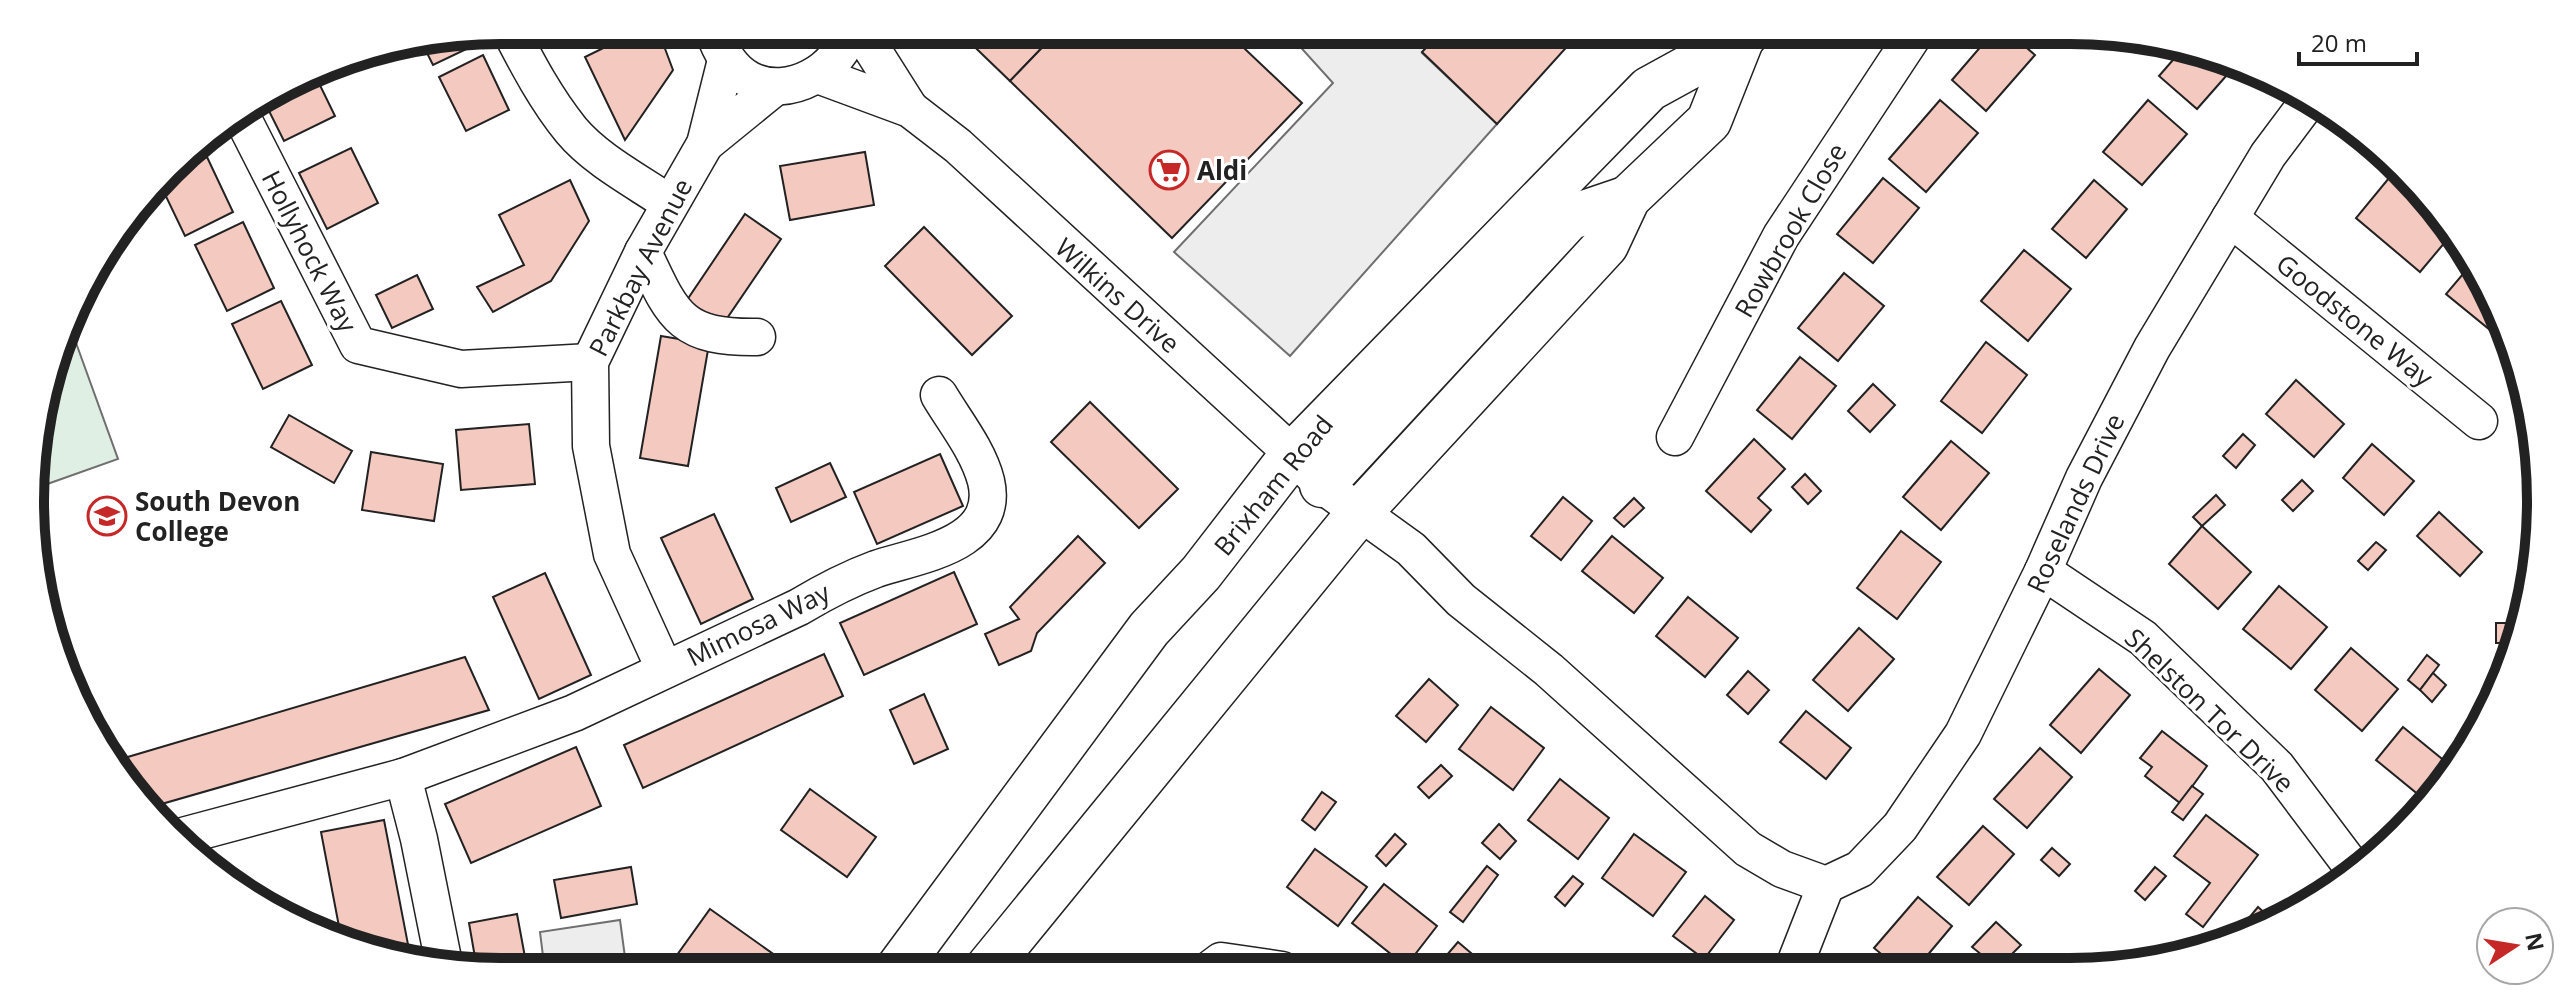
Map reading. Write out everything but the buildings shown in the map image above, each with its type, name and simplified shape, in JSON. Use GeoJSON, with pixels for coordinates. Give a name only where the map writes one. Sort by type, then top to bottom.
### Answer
{"type":"FeatureCollection","features":[{"type":"Feature","properties":{"kind":"main road","name":"Brixham Road"},"geometry":{"type":"LineString","coordinates":[[906,958],[1149,629],[1201,573],[1293,454],[1649,89],[1728,44]]}},
{"type":"Feature","properties":{"kind":"main road"},"geometry":{"type":"LineString","coordinates":[[996,958],[1358,514],[1606,245],[1628,198],[1709,121],[1742,44]]}},
{"type":"Feature","properties":{"kind":"main road"},"geometry":{"type":"LineString","coordinates":[[1322,485],[1569,218],[1628,198]]}},
{"type":"Feature","properties":{"kind":"street"},"geometry":{"type":"LineString","coordinates":[[517,44],[532,73],[572,131],[600,156],[669,203]]}},
{"type":"Feature","properties":{"kind":"street"},"geometry":{"type":"LineString","coordinates":[[720,45],[749,80],[775,87],[818,75],[833,63],[843,44]]}},
{"type":"Feature","properties":{"kind":"street","name":"Wilkins Drive"},"geometry":{"type":"LineString","coordinates":[[869,44],[910,109]]}},
{"type":"Feature","properties":{"kind":"street","name":"Rowbrook Close"},"geometry":{"type":"LineString","coordinates":[[1675,437],[1781,236],[1908,44]]}},
{"type":"Feature","properties":{"kind":"street","name":"Parkbay Avenue"},"geometry":{"type":"LineString","coordinates":[[705,144],[720,45]]}},
{"type":"Feature","properties":{"kind":"street","name":"Wilkins Drive"},"geometry":{"type":"LineString","coordinates":[[818,75],[910,109],[958,146],[1293,454],[1322,485]]}},
{"type":"Feature","properties":{"kind":"street","name":"Parkbay Avenue"},"geometry":{"type":"LineString","coordinates":[[664,668],[612,554],[591,446],[590,362],[643,252],[705,144],[775,87]]}},
{"type":"Feature","properties":{"kind":"street","name":"Roselands Drive"},"geometry":{"type":"LineString","coordinates":[[1826,885],[1860,869],[1900,827],[1963,734],[2043,571],[2084,478],[2152,348],[2268,155],[2303,108]]}},
{"type":"Feature","properties":{"kind":"street","name":"Hollyhock Way"},"geometry":{"type":"LineString","coordinates":[[245,123],[358,345],[461,369],[590,362]]}},
{"type":"Feature","properties":{"kind":"street","name":"Goodstone Way"},"geometry":{"type":"LineString","coordinates":[[2230,218],[2479,421]]}},
{"type":"Feature","properties":{"kind":"street"},"geometry":{"type":"LineString","coordinates":[[643,252],[669,308],[696,328],[720,337],[757,337]]}},
{"type":"Feature","properties":{"kind":"street","name":"Mimosa Way"},"geometry":{"type":"LineString","coordinates":[[189,834],[403,777],[574,713],[799,607],[827,589],[880,568],[903,564],[966,538],[986,507],[986,482],[975,453],[939,395]]}},
{"type":"Feature","properties":{"kind":"street"},"geometry":{"type":"LineString","coordinates":[[1322,485],[1358,514],[1411,549],[1461,600],[1549,670],[1748,849],[1782,869],[1826,885],[1797,958]]}},
{"type":"Feature","properties":{"kind":"street","name":"Shelston Tor Drive"},"geometry":{"type":"LineString","coordinates":[[2043,571],[2143,638],[2277,767],[2349,863]]}},
{"type":"Feature","properties":{"kind":"street"},"geometry":{"type":"LineString","coordinates":[[403,777],[442,954]]}},
{"type":"Feature","properties":{"kind":"green space"},"geometry":{"type":"Polygon","coordinates":[[[74,338],[118,459],[45,485],[53,412],[74,338]]]}},
{"type":"Feature","properties":{"kind":"shaded area"},"geometry":{"type":"Polygon","coordinates":[[[1298,44],[1430,44],[1422,53],[1497,124],[1290,356],[1174,252],[1333,83],[1298,44]]]}},
{"type":"Feature","properties":{"kind":"shaded area"},"geometry":{"type":"Polygon","coordinates":[[[620,920],[625,958],[543,958],[540,932],[620,920]]]}},
{"type":"Feature","properties":{"kind":"place","name":"Aldi"},"geometry":{"type":"Point","coordinates":[1169,170]}},
{"type":"Feature","properties":{"kind":"place","name":"South Devon College"},"geometry":{"type":"Point","coordinates":[107,516]}}]}
